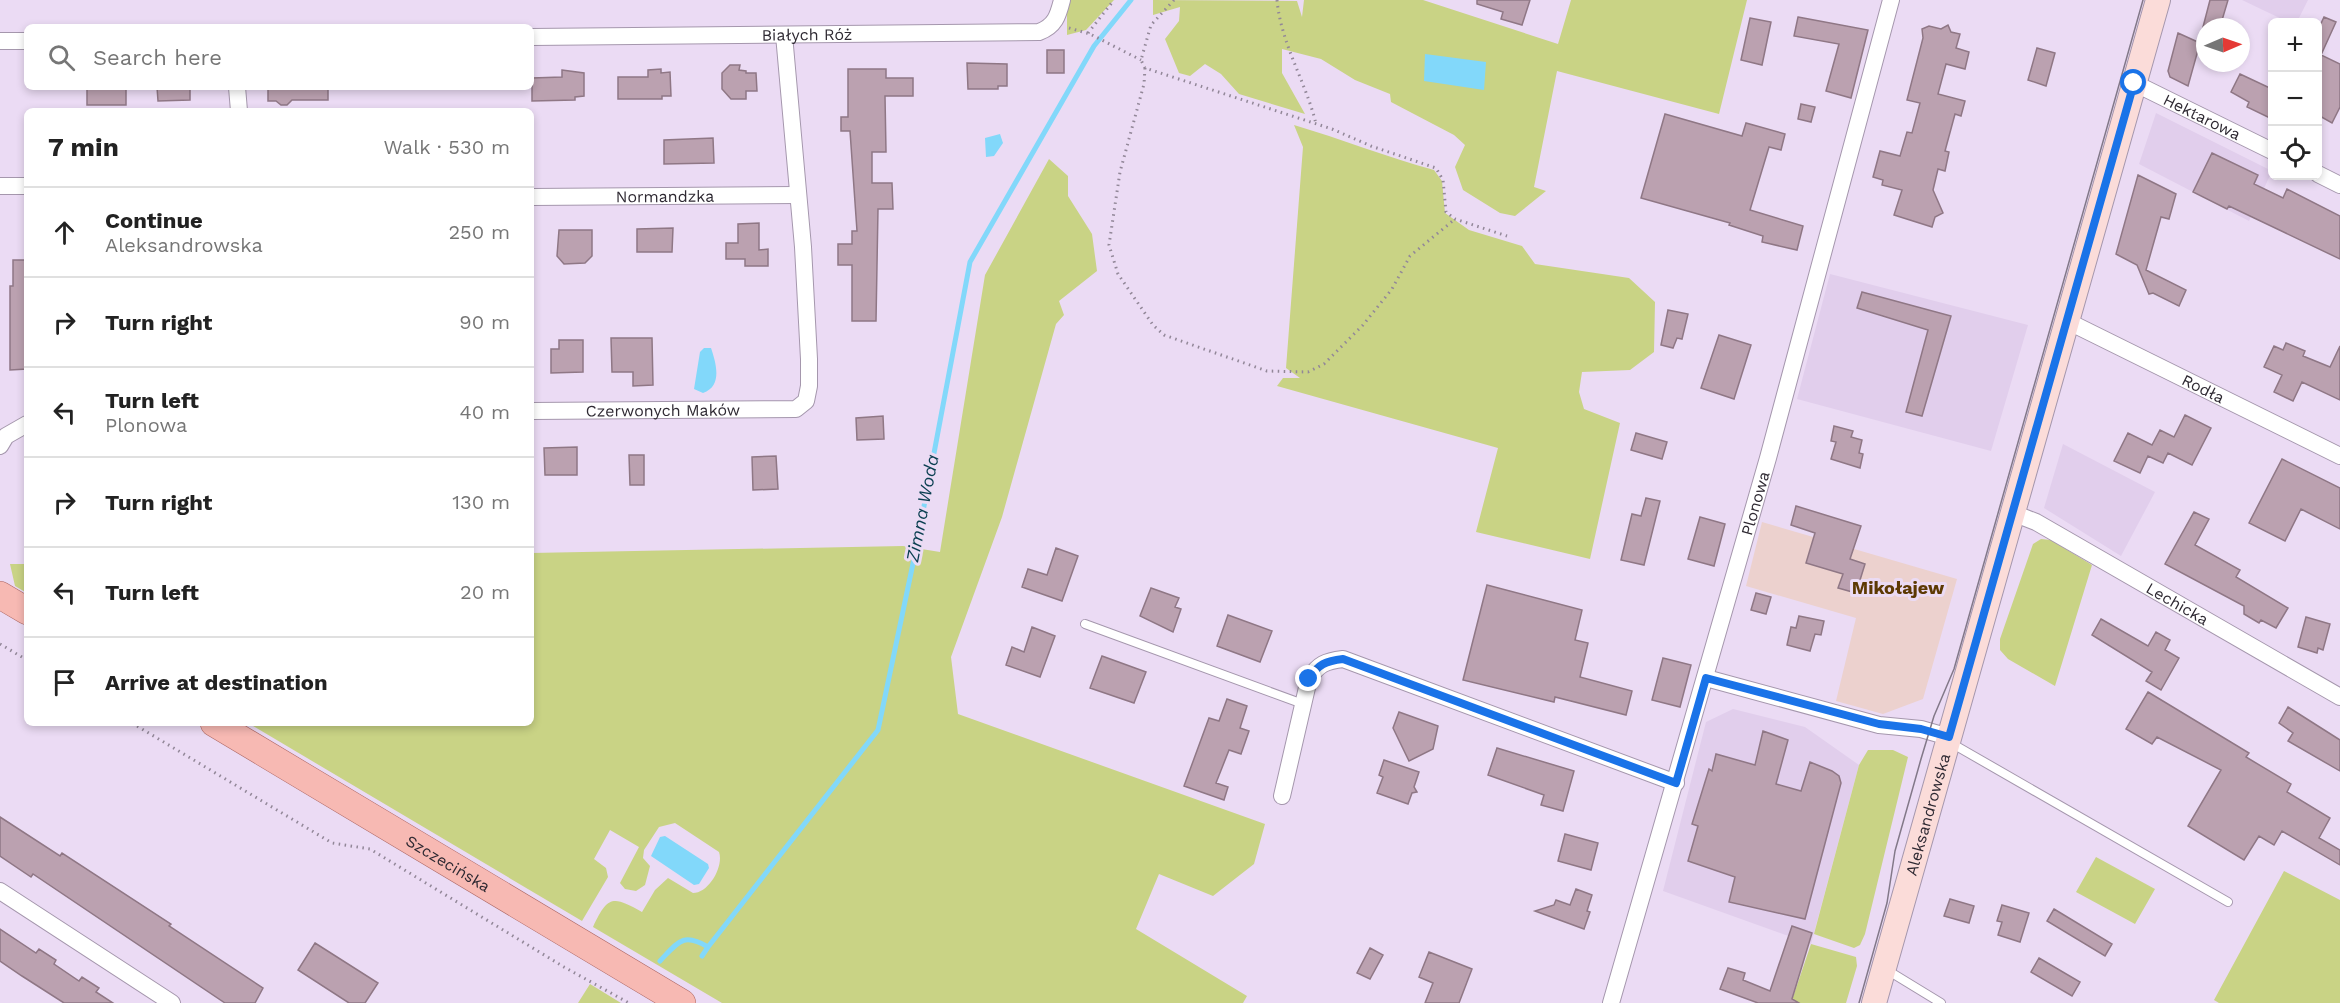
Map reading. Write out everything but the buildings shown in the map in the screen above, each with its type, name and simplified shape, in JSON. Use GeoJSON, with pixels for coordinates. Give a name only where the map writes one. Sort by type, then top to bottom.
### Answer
{"type":"FeatureCollection","features":[{"type":"Feature","properties":{"kind":"main road","name":"Aleksandrowska"},"geometry":{"type":"LineString","coordinates":[[1874,1003],[2158,0]]}},
{"type":"Feature","properties":{"kind":"main road"},"geometry":{"type":"LineString","coordinates":[[0,595],[24,609]]}},
{"type":"Feature","properties":{"kind":"main road","name":"Szczecińska"},"geometry":{"type":"LineString","coordinates":[[219,726],[682,1003]]}},
{"type":"Feature","properties":{"kind":"street"},"geometry":{"type":"LineString","coordinates":[[1053,24],[1062,0]]}},
{"type":"Feature","properties":{"kind":"street","name":"Plonowa"},"geometry":{"type":"LineString","coordinates":[[1611,1003],[1706,678],[1891,0]]}},
{"type":"Feature","properties":{"kind":"street","name":"Białych Róż"},"geometry":{"type":"LineString","coordinates":[[534,37],[1039,32],[1050,28],[1053,24]]}},
{"type":"Feature","properties":{"kind":"street"},"geometry":{"type":"LineString","coordinates":[[784,35],[797,195]]}},
{"type":"Feature","properties":{"kind":"street"},"geometry":{"type":"LineString","coordinates":[[0,41],[24,41]]}},
{"type":"Feature","properties":{"kind":"street","name":"Hektarowa"},"geometry":{"type":"LineString","coordinates":[[2134,83],[2268,149]]}},
{"type":"Feature","properties":{"kind":"street"},"geometry":{"type":"LineString","coordinates":[[237,90],[239,108]]}},
{"type":"Feature","properties":{"kind":"street"},"geometry":{"type":"LineString","coordinates":[[2322,176],[2340,185]]}},
{"type":"Feature","properties":{"kind":"street"},"geometry":{"type":"LineString","coordinates":[[0,186],[24,186]]}},
{"type":"Feature","properties":{"kind":"street","name":"Normandzka"},"geometry":{"type":"LineString","coordinates":[[534,197],[797,195]]}},
{"type":"Feature","properties":{"kind":"street","name":"Czerwonych Maków"},"geometry":{"type":"LineString","coordinates":[[534,411],[796,409],[806,401],[809,386],[803,247],[797,195]]}},
{"type":"Feature","properties":{"kind":"street","name":"Rodła"},"geometry":{"type":"LineString","coordinates":[[2067,321],[2340,456]]}},
{"type":"Feature","properties":{"kind":"street"},"geometry":{"type":"LineString","coordinates":[[0,446],[6,436],[24,426]]}},
{"type":"Feature","properties":{"kind":"street","name":"Lechicka"},"geometry":{"type":"LineString","coordinates":[[2013,513],[2036,522],[2340,697]]}},
{"type":"Feature","properties":{"kind":"street"},"geometry":{"type":"LineString","coordinates":[[1282,796],[1309,679],[1316,667],[1328,660],[1343,659],[1676,783]]}},
{"type":"Feature","properties":{"kind":"street"},"geometry":{"type":"LineString","coordinates":[[1706,678],[1879,724],[1921,729],[1949,739]]}},
{"type":"Feature","properties":{"kind":"street"},"geometry":{"type":"LineString","coordinates":[[0,891],[172,1003]]}},
{"type":"Feature","properties":{"kind":"lane"},"geometry":{"type":"LineString","coordinates":[[1085,624],[1303,704]]}},
{"type":"Feature","properties":{"kind":"lane"},"geometry":{"type":"LineString","coordinates":[[1949,739],[2228,902]]}},
{"type":"Feature","properties":{"kind":"lane"},"geometry":{"type":"LineString","coordinates":[[1884,969],[1941,1003]]}},
{"type":"Feature","properties":{"kind":"path"},"geometry":{"type":"LineString","coordinates":[[1089,34],[1114,0]]}},
{"type":"Feature","properties":{"kind":"path"},"geometry":{"type":"LineString","coordinates":[[1141,60],[1151,25],[1174,0]]}},
{"type":"Feature","properties":{"kind":"path"},"geometry":{"type":"LineString","coordinates":[[1277,0],[1282,33],[1310,97],[1316,124]]}},
{"type":"Feature","properties":{"kind":"path"},"geometry":{"type":"LineString","coordinates":[[1053,24],[1089,34],[1110,44],[1141,60],[1145,68],[1144,84],[1120,172],[1109,245],[1118,274],[1153,325],[1164,335],[1267,370],[1308,372],[1324,364],[1363,326],[1392,289],[1410,256],[1455,219]]}},
{"type":"Feature","properties":{"kind":"path"},"geometry":{"type":"LineString","coordinates":[[1145,68],[1316,124],[1436,168],[1443,180],[1446,212],[1455,219],[1507,236]]}},
{"type":"Feature","properties":{"kind":"path"},"geometry":{"type":"LineString","coordinates":[[0,644],[24,658]]}},
{"type":"Feature","properties":{"kind":"path"},"geometry":{"type":"LineString","coordinates":[[137,726],[332,843],[370,849],[564,967],[629,1003]]}},
{"type":"Feature","properties":{"kind":"shaded area"},"geometry":{"type":"Polygon","coordinates":[[[2242,0],[2308,0],[2299,18],[2280,18],[2242,0]]]}},
{"type":"Feature","properties":{"kind":"shaded area"},"geometry":{"type":"Polygon","coordinates":[[[2156,113],[2268,169],[2268,180],[2249,221],[2139,164],[2156,113]]]}},
{"type":"Feature","properties":{"kind":"shaded area"},"geometry":{"type":"Polygon","coordinates":[[[1830,274],[2028,325],[1991,451],[1797,399],[1830,274]]]}},
{"type":"Feature","properties":{"kind":"shaded area"},"geometry":{"type":"Polygon","coordinates":[[[2063,444],[2155,492],[2121,556],[2044,508],[2063,444]]]}},
{"type":"Feature","properties":{"kind":"shaded area"},"geometry":{"type":"Polygon","coordinates":[[[1762,522],[1957,579],[1923,699],[1883,714],[1836,701],[1856,618],[1746,586],[1762,522]]]}},
{"type":"Feature","properties":{"kind":"shaded area"},"geometry":{"type":"Polygon","coordinates":[[[1733,709],[1805,727],[1859,765],[1811,944],[1663,891],[1706,722],[1733,709]]]}},
{"type":"Feature","properties":{"kind":"green space"},"geometry":{"type":"Polygon","coordinates":[[[1067,0],[1114,0],[1086,30],[1067,35],[1067,0]]]}},
{"type":"Feature","properties":{"kind":"green space"},"geometry":{"type":"Polygon","coordinates":[[[1153,0],[1297,1],[1302,17],[1304,0],[1423,0],[1558,44],[1571,0],[1747,0],[1719,114],[1557,71],[1534,187],[1546,191],[1515,216],[1500,213],[1463,190],[1455,167],[1465,145],[1454,135],[1391,102],[1390,94],[1355,80],[1321,59],[1282,49],[1282,73],[1305,114],[1239,94],[1221,74],[1205,64],[1190,76],[1179,73],[1165,39],[1179,21],[1180,7],[1153,15],[1153,0]]]}},
{"type":"Feature","properties":{"kind":"green space"},"geometry":{"type":"Polygon","coordinates":[[[1294,125],[1434,170],[1442,181],[1445,213],[1469,230],[1522,246],[1535,264],[1629,278],[1655,302],[1654,352],[1630,370],[1582,372],[1579,392],[1584,409],[1620,423],[1590,559],[1476,532],[1498,448],[1277,386],[1283,378],[1300,378],[1286,368],[1303,147],[1294,125]]]}},
{"type":"Feature","properties":{"kind":"green space"},"geometry":{"type":"Polygon","coordinates":[[[1049,159],[1068,176],[1068,196],[1092,234],[1097,271],[1059,301],[1064,315],[1056,324],[1002,517],[951,657],[958,714],[1265,824],[1254,864],[1213,896],[1159,874],[1136,929],[1247,996],[1243,1003],[722,1003],[593,927],[603,909],[612,902],[624,903],[642,912],[655,890],[668,878],[693,893],[705,889],[710,884],[719,864],[719,852],[675,823],[659,827],[644,850],[643,858],[650,866],[645,885],[636,891],[625,889],[620,883],[639,847],[610,830],[594,859],[606,868],[608,877],[582,921],[253,726],[534,726],[534,553],[903,546],[940,552],[985,275],[1049,159]]]}},
{"type":"Feature","properties":{"kind":"green space"},"geometry":{"type":"Polygon","coordinates":[[[2041,539],[2051,540],[2092,565],[2055,686],[2008,659],[2000,650],[2000,639],[2033,544],[2041,539]]]}},
{"type":"Feature","properties":{"kind":"green space"},"geometry":{"type":"Polygon","coordinates":[[[10,564],[24,564],[24,591],[15,586],[10,564]]]}},
{"type":"Feature","properties":{"kind":"green space"},"geometry":{"type":"Polygon","coordinates":[[[1868,750],[1893,750],[1908,757],[1865,934],[1860,945],[1854,948],[1814,934],[1859,765],[1868,750]]]}},
{"type":"Feature","properties":{"kind":"green space"},"geometry":{"type":"Polygon","coordinates":[[[2096,857],[2155,889],[2135,924],[2076,892],[2096,857]]]}},
{"type":"Feature","properties":{"kind":"green space"},"geometry":{"type":"Polygon","coordinates":[[[2284,871],[2340,900],[2340,1003],[2219,1003],[2214,1000],[2284,871]]]}},
{"type":"Feature","properties":{"kind":"green space"},"geometry":{"type":"Polygon","coordinates":[[[1811,944],[1856,957],[1857,966],[1846,1003],[1791,1003],[1811,944]]]}},
{"type":"Feature","properties":{"kind":"green space"},"geometry":{"type":"Polygon","coordinates":[[[590,984],[621,1003],[578,1003],[590,984]]]}},
{"type":"Feature","properties":{"kind":"water"},"geometry":{"type":"Polygon","coordinates":[[[1425,54],[1486,62],[1484,90],[1424,81],[1425,54]]]}},
{"type":"Feature","properties":{"kind":"water"},"geometry":{"type":"Polygon","coordinates":[[[1000,134],[1003,143],[994,156],[986,157],[985,138],[1000,134]]]}},
{"type":"Feature","properties":{"kind":"water"},"geometry":{"type":"Polygon","coordinates":[[[704,348],[711,348],[715,360],[716,380],[709,390],[703,393],[694,389],[700,352],[704,348]]]}},
{"type":"Feature","properties":{"kind":"water"},"geometry":{"type":"Polygon","coordinates":[[[665,836],[708,864],[709,868],[699,884],[694,885],[651,856],[660,837],[665,836]]]}},
{"type":"Feature","properties":{"kind":"waterway","name":"Zimna Woda"},"geometry":{"type":"LineString","coordinates":[[660,961],[681,941],[692,940],[708,947],[878,730],[915,554],[970,262],[1094,46],[1131,0]]}},
{"type":"Feature","properties":{"kind":"waterway"},"geometry":{"type":"LineString","coordinates":[[702,956],[708,947]]}},
{"type":"Feature","properties":{"kind":"tram line"},"geometry":{"type":"LineString","coordinates":[[1859,1003],[1887,903],[1895,851],[1921,759],[1934,716],[1954,669],[2143,0]]}},
{"type":"Feature","properties":{"kind":"district","name":"Mikołajew"},"geometry":{"type":"Point","coordinates":[1898,587]}},
{"type":"Feature","properties":{"kind":"route"},"geometry":{"type":"LineString","coordinates":[[1309,679],[1316,667],[1328,660],[1343,659],[1676,783],[1706,678],[1879,724],[1921,729],[1949,737],[2134,83]]}}]}
